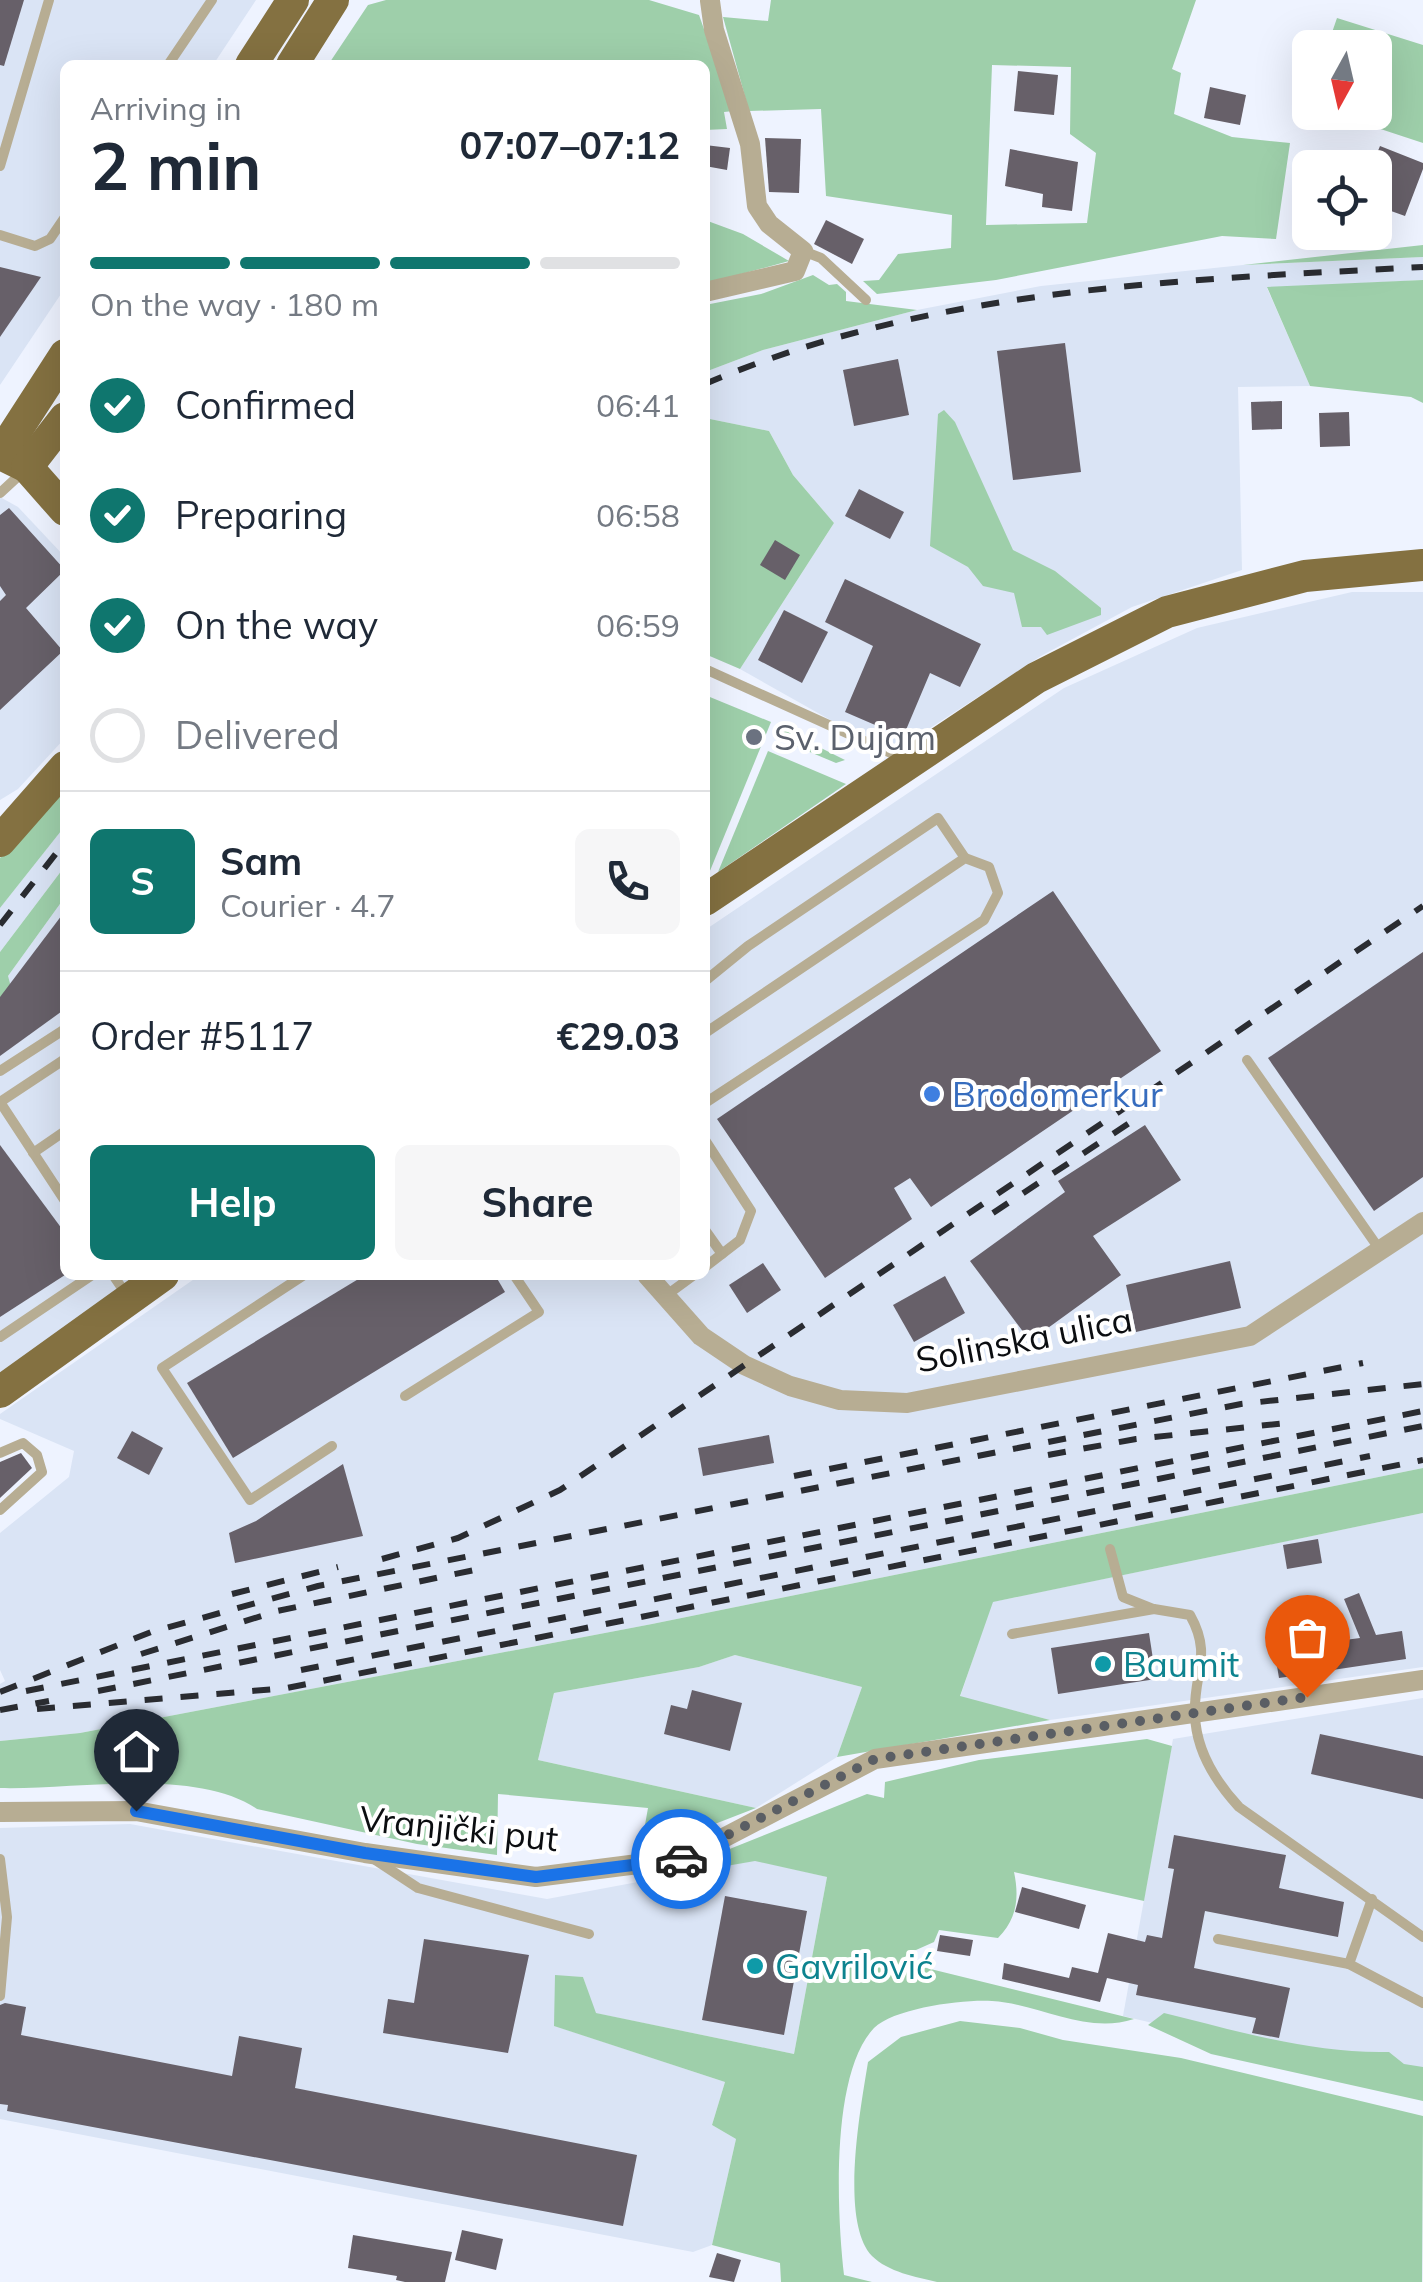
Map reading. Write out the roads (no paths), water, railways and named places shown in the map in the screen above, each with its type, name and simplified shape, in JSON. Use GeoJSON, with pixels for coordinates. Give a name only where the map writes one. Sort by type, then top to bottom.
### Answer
{"type":"FeatureCollection","features":[{"type":"Feature","properties":{"kind":"main road"},"geometry":{"type":"LineString","coordinates":[[254,60],[293,0]]}},
{"type":"Feature","properties":{"kind":"main road"},"geometry":{"type":"LineString","coordinates":[[295,60],[334,0]]}},
{"type":"Feature","properties":{"kind":"main road"},"geometry":{"type":"LineString","coordinates":[[7,458],[60,365]]}},
{"type":"Feature","properties":{"kind":"main road"},"geometry":{"type":"LineString","coordinates":[[7,458],[60,421]]}},
{"type":"Feature","properties":{"kind":"main road"},"geometry":{"type":"LineString","coordinates":[[7,458],[60,506]]}},
{"type":"Feature","properties":{"kind":"main road"},"geometry":{"type":"LineString","coordinates":[[710,897],[1036,678],[1167,612],[1306,576],[1423,566]]}},
{"type":"Feature","properties":{"kind":"main road"},"geometry":{"type":"LineString","coordinates":[[0,841],[60,773]]}},
{"type":"Feature","properties":{"kind":"main road"},"geometry":{"type":"LineString","coordinates":[[0,1392],[121,1287],[146,1280]]}},
{"type":"Feature","properties":{"kind":"street"},"geometry":{"type":"LineString","coordinates":[[710,1],[714,30],[750,144],[757,206],[769,224],[803,252],[795,272],[710,291]]}},
{"type":"Feature","properties":{"kind":"street","name":"Solinska ulica"},"geometry":{"type":"LineString","coordinates":[[650,1280],[701,1336],[744,1365],[790,1386],[840,1400],[906,1402],[1250,1336],[1423,1222]]}},
{"type":"Feature","properties":{"kind":"street","name":"Vranjički put"},"geometry":{"type":"LineString","coordinates":[[0,1812],[136,1811],[365,1853],[536,1877],[685,1858],[875,1759],[1423,1680]]}},
{"type":"Feature","properties":{"kind":"lane"},"geometry":{"type":"LineString","coordinates":[[0,166],[49,0]]}},
{"type":"Feature","properties":{"kind":"lane"},"geometry":{"type":"LineString","coordinates":[[171,60],[212,0]]}},
{"type":"Feature","properties":{"kind":"lane"},"geometry":{"type":"LineString","coordinates":[[0,235],[35,246],[50,239],[60,224]]}},
{"type":"Feature","properties":{"kind":"lane"},"geometry":{"type":"LineString","coordinates":[[803,252],[821,258],[866,300]]}},
{"type":"Feature","properties":{"kind":"lane"},"geometry":{"type":"LineString","coordinates":[[0,493],[7,458]]}},
{"type":"Feature","properties":{"kind":"lane"},"geometry":{"type":"LineString","coordinates":[[710,671],[910,762]]}},
{"type":"Feature","properties":{"kind":"lane"},"geometry":{"type":"LineString","coordinates":[[710,977],[748,946],[938,818],[966,858],[989,867],[998,893],[984,920],[710,1100]]}},
{"type":"Feature","properties":{"kind":"lane"},"geometry":{"type":"LineString","coordinates":[[710,1030],[966,858]]}},
{"type":"Feature","properties":{"kind":"lane"},"geometry":{"type":"LineString","coordinates":[[0,1071],[60,1032]]}},
{"type":"Feature","properties":{"kind":"lane"},"geometry":{"type":"LineString","coordinates":[[1247,1060],[1380,1250]]}},
{"type":"Feature","properties":{"kind":"lane"},"geometry":{"type":"LineString","coordinates":[[60,1062],[0,1102],[60,1194]]}},
{"type":"Feature","properties":{"kind":"lane"},"geometry":{"type":"LineString","coordinates":[[33,1153],[60,1134]]}},
{"type":"Feature","properties":{"kind":"lane"},"geometry":{"type":"LineString","coordinates":[[710,1148],[751,1211],[740,1240],[710,1262]]}},
{"type":"Feature","properties":{"kind":"lane"},"geometry":{"type":"LineString","coordinates":[[710,1238],[722,1254]]}},
{"type":"Feature","properties":{"kind":"lane"},"geometry":{"type":"LineString","coordinates":[[0,1337],[85,1280]]}},
{"type":"Feature","properties":{"kind":"lane"},"geometry":{"type":"LineString","coordinates":[[296,1280],[162,1368],[250,1500],[332,1446]]}},
{"type":"Feature","properties":{"kind":"lane"},"geometry":{"type":"LineString","coordinates":[[405,1396],[539,1312],[517,1280]]}},
{"type":"Feature","properties":{"kind":"lane"},"geometry":{"type":"LineString","coordinates":[[664,1298],[687,1280]]}},
{"type":"Feature","properties":{"kind":"lane"},"geometry":{"type":"LineString","coordinates":[[0,1453],[22,1443],[37,1455],[42,1472],[0,1510]]}},
{"type":"Feature","properties":{"kind":"lane"},"geometry":{"type":"LineString","coordinates":[[1110,1549],[1123,1597],[1154,1609],[1190,1615],[1204,1640],[1194,1714],[1201,1746],[1217,1783],[1239,1807],[1423,1937]]}},
{"type":"Feature","properties":{"kind":"lane"},"geometry":{"type":"LineString","coordinates":[[1012,1634],[1154,1609]]}},
{"type":"Feature","properties":{"kind":"lane"},"geometry":{"type":"LineString","coordinates":[[365,1853],[418,1888],[589,1934]]}},
{"type":"Feature","properties":{"kind":"lane"},"geometry":{"type":"LineString","coordinates":[[0,1858],[8,1917],[0,1996]]}},
{"type":"Feature","properties":{"kind":"lane"},"geometry":{"type":"LineString","coordinates":[[1349,1964],[1372,1899]]}},
{"type":"Feature","properties":{"kind":"lane"},"geometry":{"type":"LineString","coordinates":[[1218,1939],[1349,1964],[1423,2003]]}},
{"type":"Feature","properties":{"kind":"railway"},"geometry":{"type":"LineString","coordinates":[[710,382],[791,352],[879,327],[968,308],[1150,284],[1423,267]]}},
{"type":"Feature","properties":{"kind":"railway"},"geometry":{"type":"LineString","coordinates":[[0,925],[60,848]]}},
{"type":"Feature","properties":{"kind":"railway"},"geometry":{"type":"LineString","coordinates":[[382,1559],[458,1538],[560,1490],[1423,906]]}},
{"type":"Feature","properties":{"kind":"railway"},"geometry":{"type":"LineString","coordinates":[[993,1213],[1143,1114]]}},
{"type":"Feature","properties":{"kind":"railway"},"geometry":{"type":"LineString","coordinates":[[794,1476],[1363,1363]]}},
{"type":"Feature","properties":{"kind":"railway"},"geometry":{"type":"LineString","coordinates":[[0,1692],[151,1632],[318,1586],[1241,1404],[1423,1384]]}},
{"type":"Feature","properties":{"kind":"railway"},"geometry":{"type":"LineString","coordinates":[[26,1691],[1423,1411]]}},
{"type":"Feature","properties":{"kind":"railway"},"geometry":{"type":"LineString","coordinates":[[1048,1455],[1136,1439],[1286,1423]]}},
{"type":"Feature","properties":{"kind":"railway"},"geometry":{"type":"LineString","coordinates":[[98,1691],[1423,1426]]}},
{"type":"Feature","properties":{"kind":"railway"},"geometry":{"type":"LineString","coordinates":[[301,1670],[1370,1456]]}},
{"type":"Feature","properties":{"kind":"railway"},"geometry":{"type":"LineString","coordinates":[[37,1709],[287,1688],[1423,1460]]}},
{"type":"Feature","properties":{"kind":"railway"},"geometry":{"type":"LineString","coordinates":[[232,1594],[338,1567]]}},
{"type":"Feature","properties":{"kind":"railway"},"geometry":{"type":"LineString","coordinates":[[141,1654],[277,1611],[489,1567]]}},
{"type":"Feature","properties":{"kind":"railway"},"geometry":{"type":"LineString","coordinates":[[0,1710],[49,1701]]}},
{"type":"Feature","properties":{"kind":"place","name":"Sv. Dujam"},"geometry":{"type":"Point","coordinates":[754,737]}},
{"type":"Feature","properties":{"kind":"place","name":"Brodomerkur"},"geometry":{"type":"Point","coordinates":[932,1094]}},
{"type":"Feature","properties":{"kind":"place","name":"Baumit"},"geometry":{"type":"Point","coordinates":[1103,1664]}},
{"type":"Feature","properties":{"kind":"place","name":"Gavrilović"},"geometry":{"type":"Point","coordinates":[755,1966]}}]}
